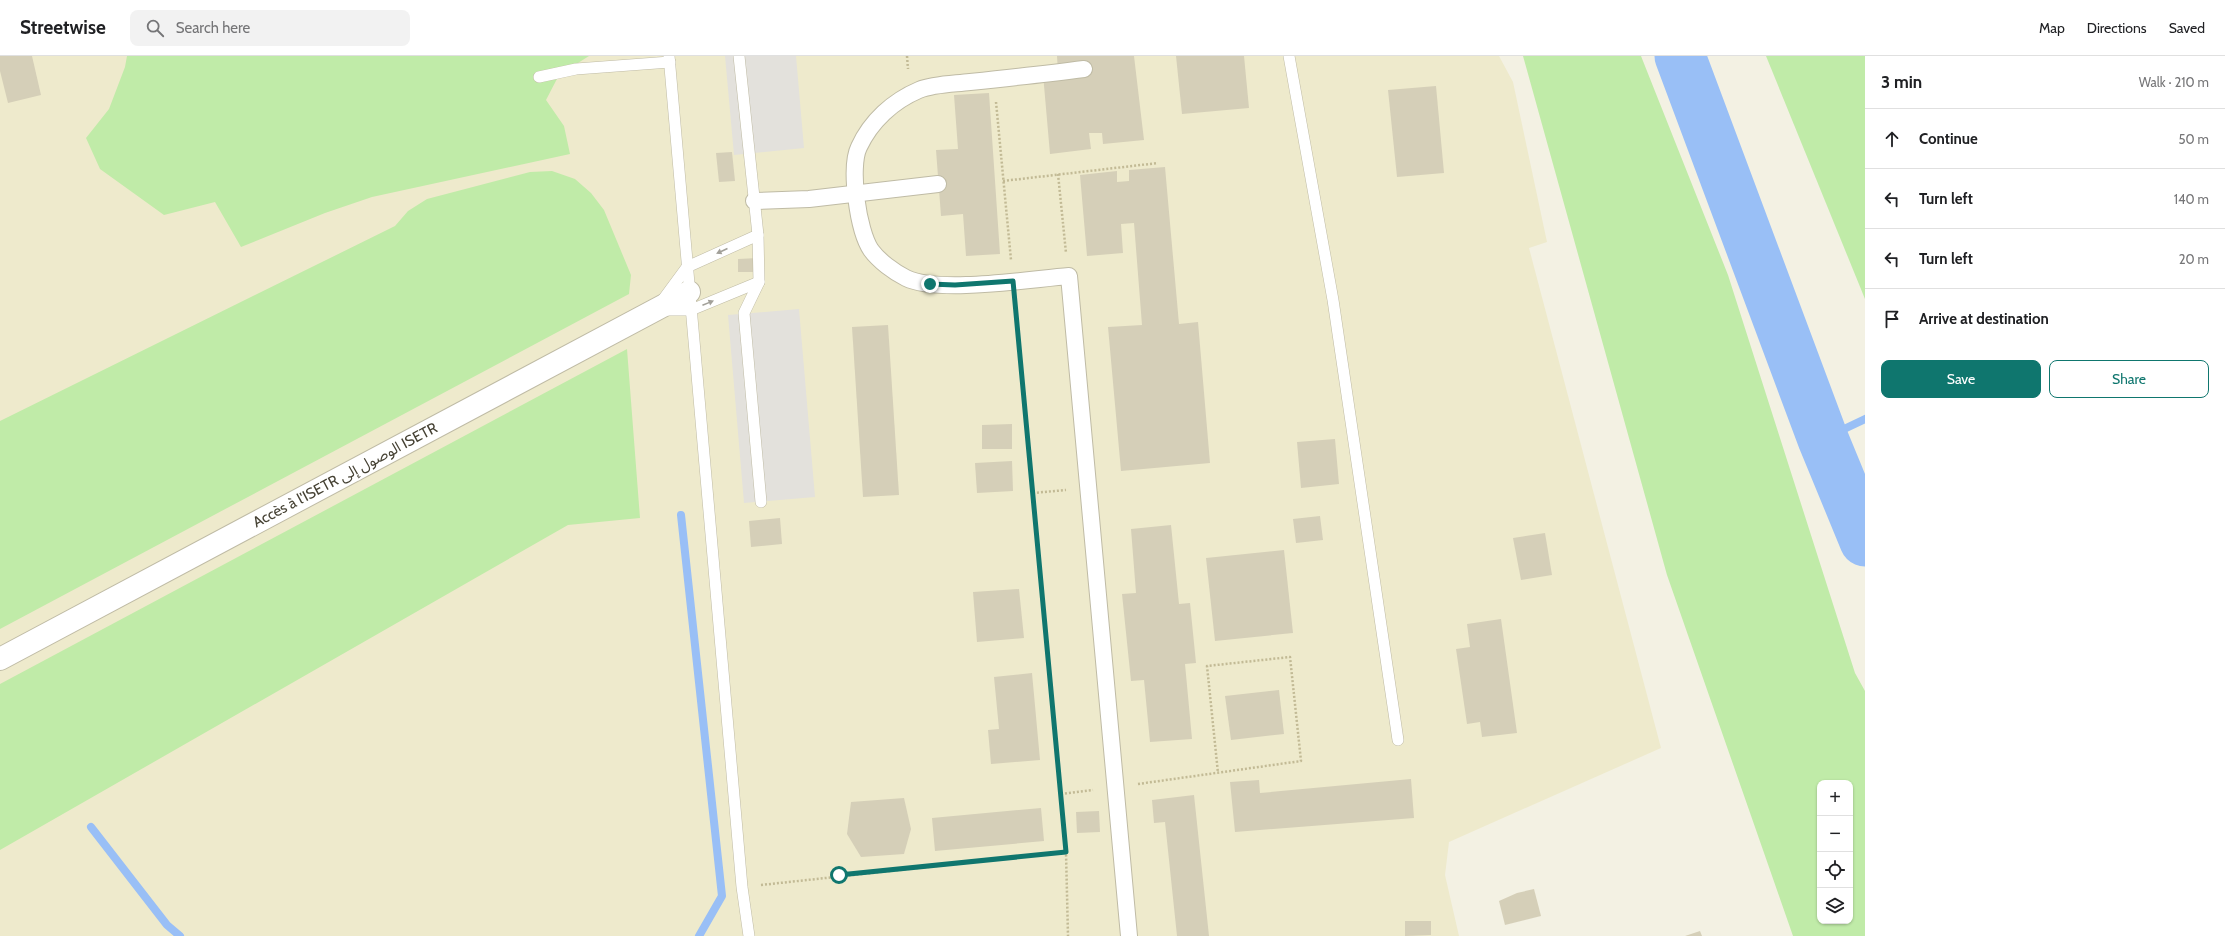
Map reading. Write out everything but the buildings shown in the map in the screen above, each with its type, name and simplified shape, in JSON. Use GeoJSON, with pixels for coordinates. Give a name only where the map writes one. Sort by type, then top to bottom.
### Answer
{"type":"FeatureCollection","features":[{"type":"Feature","properties":{"kind":"street"},"geometry":{"type":"LineString","coordinates":[[1084,69],[920,89],[886,111],[870,126],[858,148],[854,169],[856,193],[864,230],[871,250],[888,266],[907,278],[930,284],[955,285],[1069,276],[1114,787],[1129,936]]}},
{"type":"Feature","properties":{"kind":"street"},"geometry":{"type":"LineString","coordinates":[[754,201],[809,199],[938,184]]}},
{"type":"Feature","properties":{"kind":"street","name":"Accès à l'ISETR الوصول إلى ISETR"},"geometry":{"type":"LineString","coordinates":[[0,659],[656,310],[690,301]]}},
{"type":"Feature","properties":{"kind":"lane"},"geometry":{"type":"LineString","coordinates":[[739,56],[758,235],[759,282],[744,313],[761,502]]}},
{"type":"Feature","properties":{"kind":"lane"},"geometry":{"type":"LineString","coordinates":[[1289,56],[1333,300],[1398,740]]}},
{"type":"Feature","properties":{"kind":"lane"},"geometry":{"type":"LineString","coordinates":[[539,77],[576,69],[669,59],[742,887],[749,936]]}},
{"type":"Feature","properties":{"kind":"lane"},"geometry":{"type":"LineString","coordinates":[[656,310],[687,267],[758,235]]}},
{"type":"Feature","properties":{"kind":"lane"},"geometry":{"type":"LineString","coordinates":[[690,301],[759,282]]}},
{"type":"Feature","properties":{"kind":"path"},"geometry":{"type":"LineString","coordinates":[[994,80],[1066,852],[1068,936]]}},
{"type":"Feature","properties":{"kind":"path"},"geometry":{"type":"LineString","coordinates":[[1003,181],[1158,163]]}},
{"type":"Feature","properties":{"kind":"path"},"geometry":{"type":"LineString","coordinates":[[1058,174],[1069,276]]}},
{"type":"Feature","properties":{"kind":"path"},"geometry":{"type":"LineString","coordinates":[[1033,493],[1088,488]]}},
{"type":"Feature","properties":{"kind":"path"},"geometry":{"type":"LineString","coordinates":[[1060,794],[1218,773],[1301,761],[1290,657],[1206,666],[1218,773]]}},
{"type":"Feature","properties":{"kind":"path"},"geometry":{"type":"LineString","coordinates":[[742,887],[839,875],[1066,852]]}},
{"type":"Feature","properties":{"kind":"shaded area"},"geometry":{"type":"Polygon","coordinates":[[[0,56],[1499,56],[1513,82],[1547,242],[1529,248],[1661,748],[1449,842],[1445,875],[1459,936],[0,936],[0,56]]]}},
{"type":"Feature","properties":{"kind":"shaded area"},"geometry":{"type":"Polygon","coordinates":[[[725,56],[796,56],[804,148],[734,155],[725,56]]]}},
{"type":"Feature","properties":{"kind":"shaded area"},"geometry":{"type":"Polygon","coordinates":[[[799,309],[815,497],[744,503],[728,315],[799,309]]]}},
{"type":"Feature","properties":{"kind":"green space"},"geometry":{"type":"Polygon","coordinates":[[[127,56],[589,56],[559,75],[546,100],[564,126],[570,154],[372,197],[325,213],[241,247],[215,202],[164,215],[100,169],[86,138],[109,109],[125,67],[127,56]]]}},
{"type":"Feature","properties":{"kind":"green space"},"geometry":{"type":"Polygon","coordinates":[[[1523,56],[1641,56],[1728,275],[1855,673],[1865,691],[1865,936],[1793,936],[1667,575],[1523,56]]]}},
{"type":"Feature","properties":{"kind":"green space"},"geometry":{"type":"Polygon","coordinates":[[[1766,56],[1865,56],[1865,299],[1766,56]]]}},
{"type":"Feature","properties":{"kind":"green space"},"geometry":{"type":"Polygon","coordinates":[[[552,171],[575,179],[591,193],[604,210],[631,275],[629,294],[0,629],[0,421],[395,226],[408,211],[427,199],[530,172],[552,171]]]}},
{"type":"Feature","properties":{"kind":"green space"},"geometry":{"type":"Polygon","coordinates":[[[627,349],[640,518],[568,525],[0,850],[0,684],[627,349]]]}},
{"type":"Feature","properties":{"kind":"waterway"},"geometry":{"type":"LineString","coordinates":[[1680,56],[1823,439],[1865,541]]}},
{"type":"Feature","properties":{"kind":"waterway"},"geometry":{"type":"LineString","coordinates":[[1823,439],[1865,419]]}},
{"type":"Feature","properties":{"kind":"waterway"},"geometry":{"type":"LineString","coordinates":[[681,515],[722,896],[699,936]]}},
{"type":"Feature","properties":{"kind":"waterway"},"geometry":{"type":"LineString","coordinates":[[91,827],[167,925],[180,936]]}},
{"type":"Feature","properties":{"kind":"route"},"geometry":{"type":"LineString","coordinates":[[839,875],[1066,852],[1013,281],[955,285],[930,284]]}}]}
